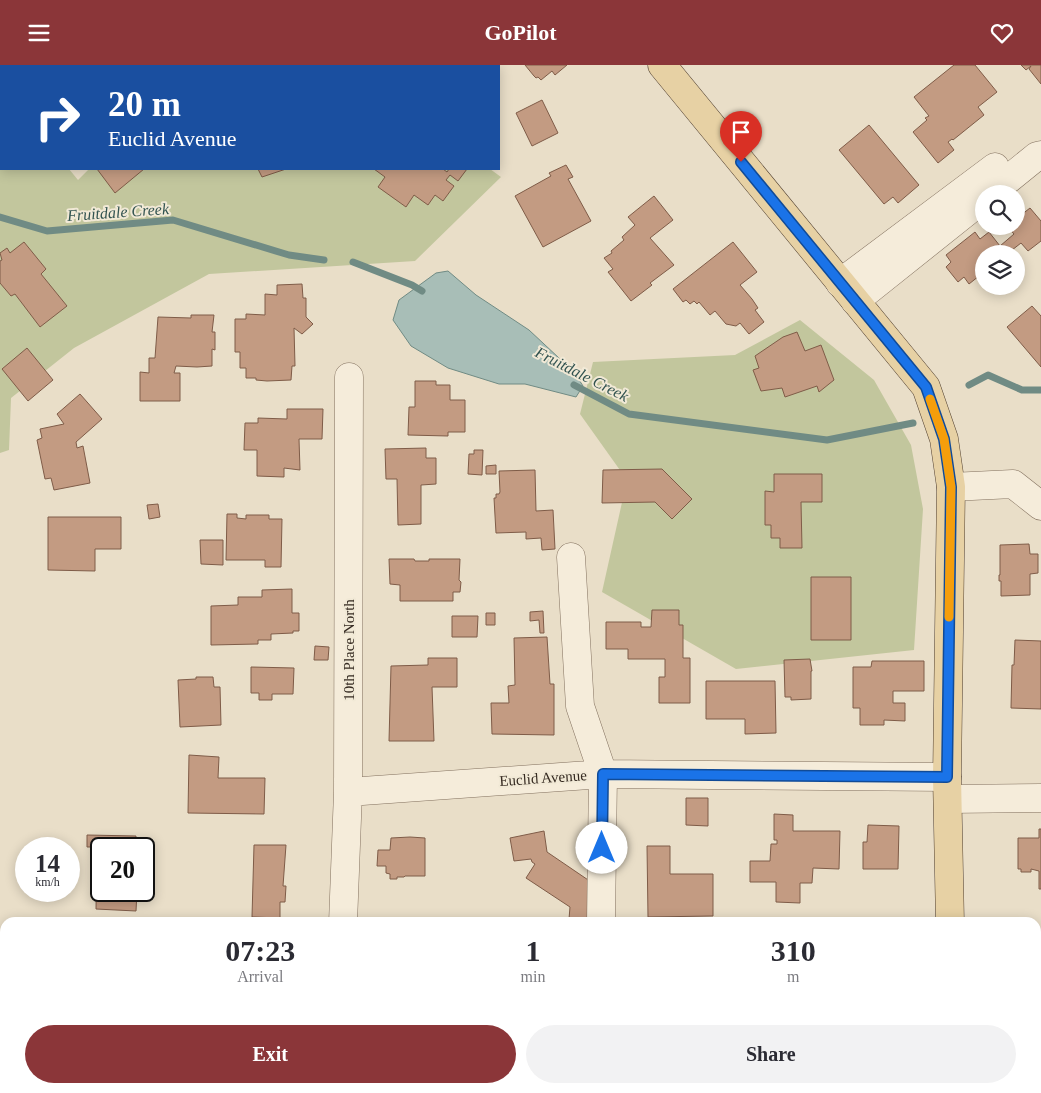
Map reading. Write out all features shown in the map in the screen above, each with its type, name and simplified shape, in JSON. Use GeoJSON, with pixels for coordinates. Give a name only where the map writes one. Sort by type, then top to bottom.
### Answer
{"type":"FeatureCollection","features":[{"type":"Feature","properties":{"kind":"main road"},"geometry":{"type":"LineString","coordinates":[[662,65],[926,387],[944,439],[951,487],[948,788],[950,917]]}},
{"type":"Feature","properties":{"kind":"street"},"geometry":{"type":"LineString","coordinates":[[1001,185],[1037,156],[1041,155]]}},
{"type":"Feature","properties":{"kind":"street"},"geometry":{"type":"LineString","coordinates":[[848,292],[995,167]]}},
{"type":"Feature","properties":{"kind":"street"},"geometry":{"type":"LineString","coordinates":[[848,292],[975,204]]}},
{"type":"Feature","properties":{"kind":"street","name":"10th Place North"},"geometry":{"type":"LineString","coordinates":[[343,917],[348,792],[349,377]]}},
{"type":"Feature","properties":{"kind":"street"},"geometry":{"type":"LineString","coordinates":[[951,487],[1013,484],[1041,505]]}},
{"type":"Feature","properties":{"kind":"street"},"geometry":{"type":"LineString","coordinates":[[572,557],[580,706],[603,774],[601,917]]}},
{"type":"Feature","properties":{"kind":"street","name":"Euclid Avenue"},"geometry":{"type":"LineString","coordinates":[[348,792],[603,774],[948,788],[1041,798]]}},
{"type":"Feature","properties":{"kind":"green space"},"geometry":{"type":"Polygon","coordinates":[[[0,170],[70,170],[78,180],[88,170],[491,170],[501,177],[415,261],[209,274],[74,348],[11,398],[9,450],[0,453],[0,170]]]}},
{"type":"Feature","properties":{"kind":"green space"},"geometry":{"type":"Polygon","coordinates":[[[800,320],[874,380],[911,445],[923,509],[914,650],[736,669],[602,592],[627,480],[580,414],[593,362],[735,355],[800,320]]]}},
{"type":"Feature","properties":{"kind":"water"},"geometry":{"type":"Polygon","coordinates":[[[448,271],[476,295],[529,330],[574,372],[583,386],[576,397],[525,384],[499,384],[448,368],[411,346],[393,320],[399,300],[436,273],[448,271]]]}},
{"type":"Feature","properties":{"kind":"building"},"geometry":{"type":"Polygon","coordinates":[[[525,65],[567,65],[555,75],[552,71],[541,80],[538,77],[536,78],[525,65]]]}},
{"type":"Feature","properties":{"kind":"building"},"geometry":{"type":"Polygon","coordinates":[[[954,65],[975,65],[997,92],[978,107],[984,115],[948,142],[954,150],[938,163],[913,132],[929,116],[914,97],[954,65]]]}},
{"type":"Feature","properties":{"kind":"building"},"geometry":{"type":"Polygon","coordinates":[[[1021,65],[1041,65],[1041,84],[1029,69],[1031,66],[1026,70],[1021,65]]]}},
{"type":"Feature","properties":{"kind":"building"},"geometry":{"type":"Polygon","coordinates":[[[542,100],[558,133],[532,146],[516,113],[542,100]]]}},
{"type":"Feature","properties":{"kind":"building"},"geometry":{"type":"Polygon","coordinates":[[[869,125],[919,185],[898,203],[893,197],[884,204],[839,150],[869,125]]]}},
{"type":"Feature","properties":{"kind":"building"},"geometry":{"type":"Polygon","coordinates":[[[566,165],[573,177],[568,179],[591,221],[543,247],[515,196],[551,176],[549,173],[566,165]]]}},
{"type":"Feature","properties":{"kind":"building"},"geometry":{"type":"Polygon","coordinates":[[[98,170],[143,170],[115,193],[98,170]]]}},
{"type":"Feature","properties":{"kind":"building"},"geometry":{"type":"Polygon","coordinates":[[[258,170],[283,170],[262,177],[258,170]]]}},
{"type":"Feature","properties":{"kind":"building"},"geometry":{"type":"Polygon","coordinates":[[[375,170],[444,170],[447,172],[448,170],[466,170],[458,181],[450,175],[446,180],[454,186],[443,201],[435,195],[428,205],[414,195],[406,207],[378,187],[385,177],[375,170]]]}},
{"type":"Feature","properties":{"kind":"building"},"geometry":{"type":"Polygon","coordinates":[[[654,196],[673,220],[650,238],[674,265],[650,283],[652,285],[631,301],[608,272],[613,269],[604,258],[612,253],[611,251],[624,240],[622,237],[635,225],[628,217],[654,196]]]}},
{"type":"Feature","properties":{"kind":"building"},"geometry":{"type":"Polygon","coordinates":[[[1030,208],[1041,221],[1041,241],[1028,251],[1025,245],[1021,243],[1018,245],[1001,245],[1013,235],[1025,235],[1025,212],[1030,208]]]}},
{"type":"Feature","properties":{"kind":"building"},"geometry":{"type":"Polygon","coordinates":[[[975,232],[975,235],[980,239],[985,235],[991,235],[999,245],[975,245],[975,279],[969,284],[964,277],[958,282],[946,267],[951,262],[946,255],[975,232]]]}},
{"type":"Feature","properties":{"kind":"building"},"geometry":{"type":"Polygon","coordinates":[[[24,242],[46,269],[41,274],[67,306],[40,327],[15,294],[11,296],[0,283],[0,261],[2,260],[0,253],[7,248],[10,253],[24,242]]]}},
{"type":"Feature","properties":{"kind":"building"},"geometry":{"type":"Polygon","coordinates":[[[733,242],[757,272],[740,285],[758,308],[755,310],[764,322],[749,334],[740,323],[736,326],[726,324],[715,311],[710,315],[699,302],[697,304],[694,301],[690,304],[686,300],[683,302],[673,289],[733,242]]]}},
{"type":"Feature","properties":{"kind":"building"},"geometry":{"type":"Polygon","coordinates":[[[302,284],[303,298],[306,298],[306,317],[313,324],[302,334],[294,328],[295,366],[292,366],[291,380],[267,381],[246,378],[246,368],[240,368],[240,352],[235,352],[235,319],[246,319],[246,314],[265,315],[265,294],[277,295],[277,285],[302,284]]]}},
{"type":"Feature","properties":{"kind":"building"},"geometry":{"type":"Polygon","coordinates":[[[1032,306],[1041,316],[1041,367],[1007,327],[1032,306]]]}},
{"type":"Feature","properties":{"kind":"building"},"geometry":{"type":"Polygon","coordinates":[[[191,315],[214,315],[212,332],[215,332],[215,350],[212,349],[212,366],[176,366],[174,373],[180,373],[180,401],[140,401],[140,372],[149,373],[149,358],[155,358],[158,317],[191,318],[191,315]]]}},
{"type":"Feature","properties":{"kind":"building"},"geometry":{"type":"Polygon","coordinates":[[[797,332],[805,351],[821,345],[834,380],[819,392],[817,386],[785,397],[782,388],[761,391],[753,370],[759,368],[755,356],[783,337],[797,332]]]}},
{"type":"Feature","properties":{"kind":"building"},"geometry":{"type":"Polygon","coordinates":[[[27,348],[53,380],[28,401],[2,369],[27,348]]]}},
{"type":"Feature","properties":{"kind":"building"},"geometry":{"type":"Polygon","coordinates":[[[415,381],[436,381],[436,385],[450,385],[450,400],[465,400],[465,432],[448,432],[448,436],[408,435],[409,407],[415,407],[415,381]]]}},
{"type":"Feature","properties":{"kind":"building"},"geometry":{"type":"Polygon","coordinates":[[[80,394],[102,419],[76,442],[77,448],[83,446],[90,483],[54,490],[51,478],[45,479],[37,440],[42,438],[40,429],[64,424],[57,414],[80,394]]]}},
{"type":"Feature","properties":{"kind":"building"},"geometry":{"type":"Polygon","coordinates":[[[287,409],[323,409],[322,439],[299,439],[300,470],[284,468],[284,477],[257,476],[257,450],[244,450],[245,423],[258,423],[258,418],[287,419],[287,409]]]}},
{"type":"Feature","properties":{"kind":"building"},"geometry":{"type":"Polygon","coordinates":[[[426,448],[426,458],[436,458],[436,484],[421,485],[421,524],[398,525],[397,479],[386,479],[385,449],[426,448]]]}},
{"type":"Feature","properties":{"kind":"building"},"geometry":{"type":"Polygon","coordinates":[[[474,450],[483,450],[482,475],[468,474],[469,454],[474,454],[474,450]]]}},
{"type":"Feature","properties":{"kind":"building"},"geometry":{"type":"Polygon","coordinates":[[[496,465],[496,474],[486,474],[486,466],[496,465]]]}},
{"type":"Feature","properties":{"kind":"building"},"geometry":{"type":"Polygon","coordinates":[[[662,469],[692,499],[672,519],[655,502],[602,503],[603,470],[662,469]]]}},
{"type":"Feature","properties":{"kind":"building"},"geometry":{"type":"Polygon","coordinates":[[[535,470],[536,511],[553,510],[555,549],[542,550],[541,538],[526,539],[526,532],[496,533],[494,498],[500,492],[499,471],[535,470]]]}},
{"type":"Feature","properties":{"kind":"building"},"geometry":{"type":"Polygon","coordinates":[[[774,474],[822,474],[822,502],[801,502],[802,548],[780,548],[780,538],[771,538],[771,525],[765,525],[765,491],[774,492],[774,474]]]}},
{"type":"Feature","properties":{"kind":"building"},"geometry":{"type":"Polygon","coordinates":[[[158,504],[160,517],[149,519],[147,505],[158,504]]]}},
{"type":"Feature","properties":{"kind":"building"},"geometry":{"type":"Polygon","coordinates":[[[227,514],[237,514],[237,518],[246,519],[246,515],[269,515],[269,519],[282,519],[281,567],[265,567],[265,560],[226,560],[227,514]]]}},
{"type":"Feature","properties":{"kind":"building"},"geometry":{"type":"Polygon","coordinates":[[[48,517],[121,517],[121,549],[95,549],[95,571],[48,570],[48,517]]]}},
{"type":"Feature","properties":{"kind":"building"},"geometry":{"type":"Polygon","coordinates":[[[200,540],[223,540],[223,565],[201,564],[200,540]]]}},
{"type":"Feature","properties":{"kind":"building"},"geometry":{"type":"Polygon","coordinates":[[[1029,544],[1030,554],[1038,554],[1038,573],[1030,574],[1030,595],[1001,596],[1001,581],[999,581],[1000,545],[1029,544]]]}},
{"type":"Feature","properties":{"kind":"building"},"geometry":{"type":"Polygon","coordinates":[[[389,559],[429,561],[429,559],[460,559],[460,592],[453,592],[453,601],[400,601],[400,585],[390,584],[389,559]]]}},
{"type":"Feature","properties":{"kind":"building"},"geometry":{"type":"Polygon","coordinates":[[[811,577],[851,577],[851,640],[811,640],[811,577]]]}},
{"type":"Feature","properties":{"kind":"building"},"geometry":{"type":"Polygon","coordinates":[[[292,589],[292,613],[299,613],[299,631],[271,634],[271,640],[258,640],[258,644],[211,645],[211,606],[238,605],[238,597],[262,597],[262,590],[292,589]]]}},
{"type":"Feature","properties":{"kind":"building"},"geometry":{"type":"Polygon","coordinates":[[[652,610],[679,610],[679,625],[683,625],[683,658],[690,658],[690,703],[659,703],[659,677],[665,677],[665,659],[628,659],[628,649],[606,649],[606,622],[641,622],[641,627],[651,627],[652,610]]]}},
{"type":"Feature","properties":{"kind":"building"},"geometry":{"type":"Polygon","coordinates":[[[543,611],[544,633],[540,633],[539,620],[530,621],[530,612],[543,611]]]}},
{"type":"Feature","properties":{"kind":"building"},"geometry":{"type":"Polygon","coordinates":[[[486,613],[495,613],[495,625],[486,625],[486,613]]]}},
{"type":"Feature","properties":{"kind":"building"},"geometry":{"type":"Polygon","coordinates":[[[452,616],[478,616],[477,637],[452,637],[452,616]]]}},
{"type":"Feature","properties":{"kind":"building"},"geometry":{"type":"Polygon","coordinates":[[[547,637],[550,684],[554,684],[554,735],[492,734],[491,703],[509,703],[508,686],[515,685],[514,638],[547,637]]]}},
{"type":"Feature","properties":{"kind":"building"},"geometry":{"type":"Polygon","coordinates":[[[1015,640],[1041,641],[1041,709],[1011,708],[1012,665],[1014,665],[1015,640]]]}},
{"type":"Feature","properties":{"kind":"building"},"geometry":{"type":"Polygon","coordinates":[[[315,646],[329,647],[328,660],[314,660],[315,646]]]}},
{"type":"Feature","properties":{"kind":"building"},"geometry":{"type":"Polygon","coordinates":[[[428,658],[457,658],[457,687],[432,687],[434,741],[389,741],[391,666],[428,665],[428,658]]]}},
{"type":"Feature","properties":{"kind":"building"},"geometry":{"type":"Polygon","coordinates":[[[810,659],[812,671],[811,699],[791,700],[791,697],[785,697],[784,660],[810,659]]]}},
{"type":"Feature","properties":{"kind":"building"},"geometry":{"type":"Polygon","coordinates":[[[872,661],[924,661],[924,691],[893,691],[893,703],[905,703],[905,721],[884,720],[884,725],[860,725],[860,708],[853,708],[853,667],[871,667],[872,661]]]}},
{"type":"Feature","properties":{"kind":"building"},"geometry":{"type":"Polygon","coordinates":[[[251,667],[294,668],[293,694],[272,694],[272,700],[259,700],[259,693],[251,693],[251,667]]]}},
{"type":"Feature","properties":{"kind":"building"},"geometry":{"type":"Polygon","coordinates":[[[196,677],[213,677],[214,687],[220,687],[221,725],[180,727],[178,680],[196,679],[196,677]]]}},
{"type":"Feature","properties":{"kind":"building"},"geometry":{"type":"Polygon","coordinates":[[[706,681],[775,681],[776,733],[745,734],[745,719],[706,719],[706,681]]]}},
{"type":"Feature","properties":{"kind":"building"},"geometry":{"type":"Polygon","coordinates":[[[189,755],[219,757],[218,778],[265,778],[264,814],[188,813],[189,755]]]}},
{"type":"Feature","properties":{"kind":"building"},"geometry":{"type":"Polygon","coordinates":[[[686,798],[708,798],[708,826],[686,825],[686,798]]]}},
{"type":"Feature","properties":{"kind":"building"},"geometry":{"type":"Polygon","coordinates":[[[774,814],[793,815],[793,831],[840,831],[839,869],[813,868],[812,883],[800,883],[800,903],[776,902],[776,882],[750,882],[750,861],[770,861],[771,844],[777,844],[777,840],[774,840],[774,814]]]}},
{"type":"Feature","properties":{"kind":"building"},"geometry":{"type":"Polygon","coordinates":[[[868,825],[899,826],[898,869],[863,869],[863,842],[867,842],[868,825]]]}},
{"type":"Feature","properties":{"kind":"building"},"geometry":{"type":"Polygon","coordinates":[[[1039,829],[1041,829],[1041,889],[1039,889],[1039,871],[1031,869],[1031,872],[1021,872],[1021,869],[1018,869],[1018,838],[1039,838],[1039,829]]]}},
{"type":"Feature","properties":{"kind":"building"},"geometry":{"type":"Polygon","coordinates":[[[544,831],[547,852],[597,886],[597,917],[569,917],[570,907],[526,878],[535,864],[531,859],[514,861],[510,838],[544,831]]]}},
{"type":"Feature","properties":{"kind":"building"},"geometry":{"type":"Polygon","coordinates":[[[87,835],[136,836],[90,837],[90,847],[87,847],[87,835]]]}},
{"type":"Feature","properties":{"kind":"building"},"geometry":{"type":"Polygon","coordinates":[[[391,838],[425,838],[425,876],[405,876],[390,879],[390,874],[386,873],[386,866],[377,866],[378,850],[390,850],[391,838]]]}},
{"type":"Feature","properties":{"kind":"building"},"geometry":{"type":"Polygon","coordinates":[[[254,845],[286,845],[283,886],[286,886],[285,902],[280,902],[280,917],[252,917],[254,845]]]}},
{"type":"Feature","properties":{"kind":"building"},"geometry":{"type":"Polygon","coordinates":[[[647,846],[670,846],[670,874],[713,874],[713,916],[648,917],[647,846]]]}},
{"type":"Feature","properties":{"kind":"building"},"geometry":{"type":"Polygon","coordinates":[[[96,902],[136,902],[136,911],[96,909],[96,902]]]}},
{"type":"Feature","properties":{"kind":"waterway","name":"Fruitdale Creek"},"geometry":{"type":"LineString","coordinates":[[0,217],[47,231],[173,220],[289,255],[324,260]]}},
{"type":"Feature","properties":{"kind":"waterway","name":"Fruitdale Creek"},"geometry":{"type":"LineString","coordinates":[[353,262],[412,285],[422,291]]}},
{"type":"Feature","properties":{"kind":"waterway","name":"Fruitdale Creek"},"geometry":{"type":"LineString","coordinates":[[969,385],[988,375],[1022,390],[1041,390]]}},
{"type":"Feature","properties":{"kind":"waterway","name":"Fruitdale Creek"},"geometry":{"type":"LineString","coordinates":[[574,385],[629,414],[827,440],[913,423]]}},
{"type":"Feature","properties":{"kind":"slow traffic"},"geometry":{"type":"LineString","coordinates":[[930,399],[944,439],[951,487],[949,617]]}},
{"type":"Feature","properties":{"kind":"route"},"geometry":{"type":"LineString","coordinates":[[602,848],[603,774],[947,777],[951,487],[944,439],[926,387],[741,162]]}}]}
